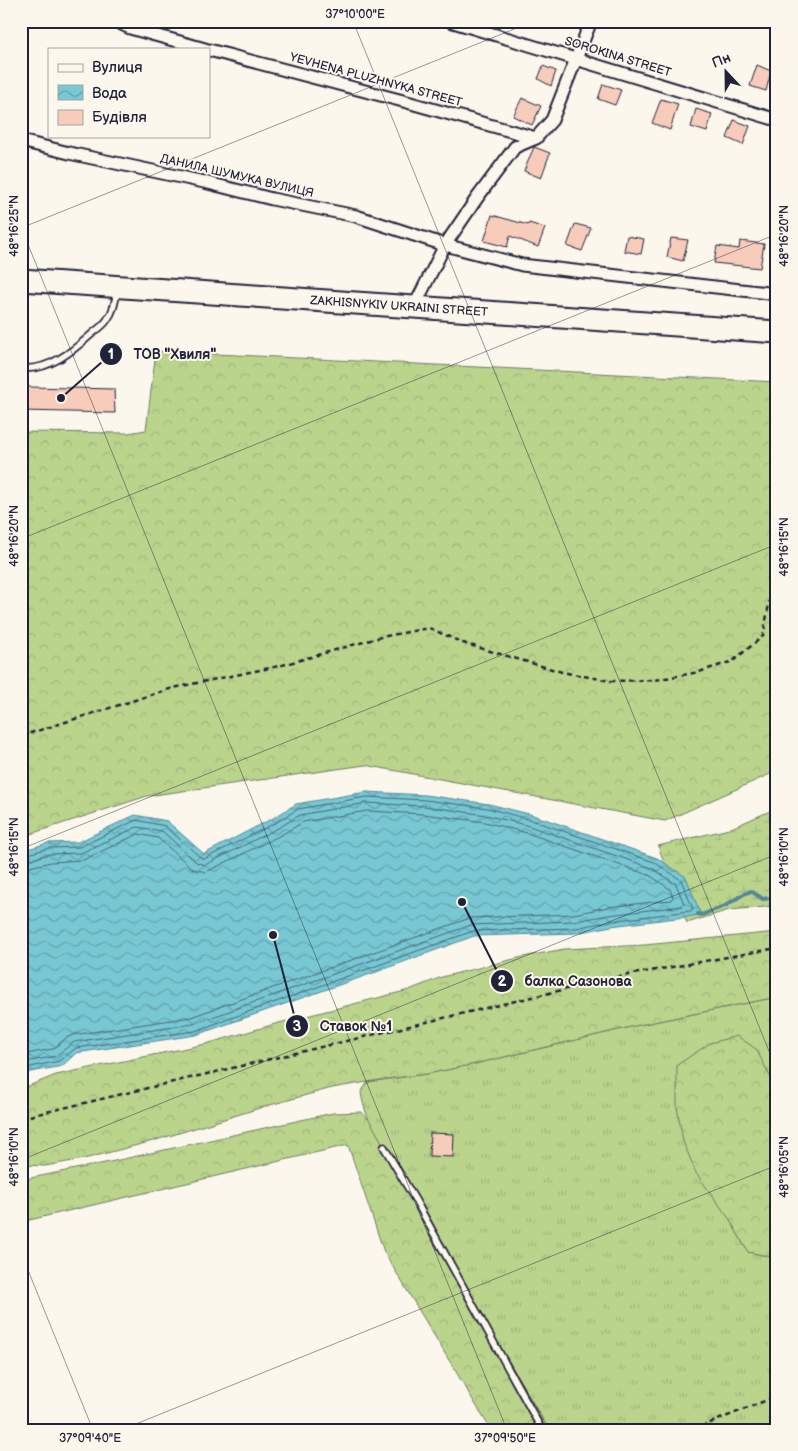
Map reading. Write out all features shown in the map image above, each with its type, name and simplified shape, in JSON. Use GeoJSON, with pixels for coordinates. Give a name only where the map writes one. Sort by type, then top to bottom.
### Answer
{"type":"FeatureCollection","features":[{"type":"Feature","properties":{"kind":"highway","name":"ZAKHISNYKIV UKRAINI STREET"},"geometry":{"type":"LineString","coordinates":[[21,280],[777,332]]}},
{"type":"Feature","properties":{"kind":"street"},"geometry":{"type":"LineString","coordinates":[[114,21],[130,28],[201,48]]}},
{"type":"Feature","properties":{"kind":"street","name":"SOROKINA STREET"},"geometry":{"type":"LineString","coordinates":[[450,21],[777,120]]}},
{"type":"Feature","properties":{"kind":"street"},"geometry":{"type":"LineString","coordinates":[[414,307],[445,245],[477,198],[515,147],[536,138],[552,120],[591,21]]}},
{"type":"Feature","properties":{"kind":"street","name":"YEVHENA PLUZHNYKA STREET"},"geometry":{"type":"LineString","coordinates":[[210,50],[536,138]]}},
{"type":"Feature","properties":{"kind":"street","name":"ДАНИЛА ШУМУКА ВУЛИЦЯ"},"geometry":{"type":"LineString","coordinates":[[21,141],[204,182],[272,200],[356,216],[445,245],[522,265],[777,294]]}},
{"type":"Feature","properties":{"kind":"lane"},"geometry":{"type":"LineString","coordinates":[[21,368],[41,366],[57,360],[77,347],[107,321],[114,307],[118,287]]}},
{"type":"Feature","properties":{"kind":"lane"},"geometry":{"type":"LineString","coordinates":[[384,1147],[418,1203],[542,1430]]}},
{"type":"Feature","properties":{"kind":"path"},"geometry":{"type":"LineString","coordinates":[[21,736],[173,688],[260,670],[382,637],[429,628],[463,643],[524,661],[562,672],[611,681],[655,680],[699,672],[733,661],[763,636],[777,562]]}},
{"type":"Feature","properties":{"kind":"path"},"geometry":{"type":"LineString","coordinates":[[21,1118],[617,977],[777,948]]}},
{"type":"Feature","properties":{"kind":"path"},"geometry":{"type":"LineString","coordinates":[[693,1430],[777,1396]]}},
{"type":"Feature","properties":{"kind":"green space"},"geometry":{"type":"Polygon","coordinates":[[[156,351],[777,382],[777,771],[665,821],[365,765],[147,796],[21,837],[21,432],[128,433],[146,430],[156,351]]]}},
{"type":"Feature","properties":{"kind":"green space"},"geometry":{"type":"Polygon","coordinates":[[[777,808],[777,906],[729,910],[687,923],[658,846],[729,829],[777,808]]]}},
{"type":"Feature","properties":{"kind":"green space"},"geometry":{"type":"Polygon","coordinates":[[[777,932],[777,997],[639,1025],[427,1074],[332,1088],[153,1141],[84,1159],[45,1166],[24,1165],[21,1163],[21,1089],[56,1075],[206,1044],[275,1024],[409,990],[442,977],[518,958],[564,949],[645,945],[777,932]]]}},
{"type":"Feature","properties":{"kind":"green space"},"geometry":{"type":"Polygon","coordinates":[[[777,997],[777,1090],[767,1071],[730,1220],[748,1252],[777,1258],[777,1430],[549,1430],[380,1142],[363,1104],[361,1092],[368,1082],[427,1074],[639,1025],[777,997]]]}},
{"type":"Feature","properties":{"kind":"green space"},"geometry":{"type":"Polygon","coordinates":[[[737,1036],[756,1049],[777,1090],[777,1258],[748,1252],[730,1220],[696,1173],[683,1141],[677,1107],[677,1065],[710,1043],[737,1036]]]}},
{"type":"Feature","properties":{"kind":"green space"},"geometry":{"type":"Polygon","coordinates":[[[362,1112],[370,1121],[472,1302],[549,1430],[491,1430],[384,1252],[348,1145],[21,1222],[21,1180],[333,1113],[362,1112]]]}},
{"type":"Feature","properties":{"kind":"water"},"geometry":{"type":"Polygon","coordinates":[[[366,792],[425,795],[489,804],[533,815],[657,858],[686,877],[701,915],[611,926],[577,933],[474,936],[196,1035],[76,1053],[62,1066],[21,1074],[21,851],[48,843],[78,842],[135,815],[167,821],[204,854],[296,804],[366,792]]]}},
{"type":"Feature","properties":{"kind":"building"},"geometry":{"type":"Polygon","coordinates":[[[757,65],[771,71],[766,91],[750,86],[757,65]]]}},
{"type":"Feature","properties":{"kind":"building"},"geometry":{"type":"Polygon","coordinates":[[[543,66],[556,71],[551,86],[538,79],[543,66]]]}},
{"type":"Feature","properties":{"kind":"building"},"geometry":{"type":"Polygon","coordinates":[[[603,84],[621,90],[615,105],[598,99],[603,84]]]}},
{"type":"Feature","properties":{"kind":"building"},"geometry":{"type":"Polygon","coordinates":[[[522,98],[541,106],[532,125],[513,116],[522,98]]]}},
{"type":"Feature","properties":{"kind":"building"},"geometry":{"type":"Polygon","coordinates":[[[661,99],[678,104],[670,130],[652,123],[661,99]]]}},
{"type":"Feature","properties":{"kind":"building"},"geometry":{"type":"Polygon","coordinates":[[[696,109],[712,114],[707,132],[691,127],[696,109]]]}},
{"type":"Feature","properties":{"kind":"building"},"geometry":{"type":"Polygon","coordinates":[[[734,120],[750,126],[743,145],[727,138],[734,120]]]}},
{"type":"Feature","properties":{"kind":"building"},"geometry":{"type":"Polygon","coordinates":[[[534,147],[550,153],[541,178],[524,171],[534,147]]]}},
{"type":"Feature","properties":{"kind":"building"},"geometry":{"type":"Polygon","coordinates":[[[492,215],[545,228],[538,247],[510,236],[507,247],[484,241],[492,215]]]}},
{"type":"Feature","properties":{"kind":"building"},"geometry":{"type":"Polygon","coordinates":[[[575,224],[591,228],[582,251],[567,246],[575,224]]]}},
{"type":"Feature","properties":{"kind":"building"},"geometry":{"type":"Polygon","coordinates":[[[627,236],[644,239],[641,254],[624,251],[627,236]]]}},
{"type":"Feature","properties":{"kind":"building"},"geometry":{"type":"Polygon","coordinates":[[[671,238],[688,240],[683,261],[667,257],[671,238]]]}},
{"type":"Feature","properties":{"kind":"building"},"geometry":{"type":"Polygon","coordinates":[[[740,241],[764,244],[760,268],[714,263],[717,246],[739,249],[740,241]]]}},
{"type":"Feature","properties":{"kind":"building"},"geometry":{"type":"Polygon","coordinates":[[[21,386],[114,389],[115,413],[21,411],[21,386]]]}},
{"type":"Feature","properties":{"kind":"building"},"geometry":{"type":"Polygon","coordinates":[[[430,1133],[454,1134],[453,1157],[429,1156],[430,1133]]]}},
{"type":"Feature","properties":{"kind":"waterway"},"geometry":{"type":"LineString","coordinates":[[698,914],[701,915],[725,906],[751,891],[763,899],[777,897]]}},
{"type":"Feature","properties":{"kind":"place","name":"ТОВ \"Хвиля\""},"geometry":{"type":"Point","coordinates":[61,398]}},
{"type":"Feature","properties":{"kind":"place","name":"балка Сазонова"},"geometry":{"type":"Point","coordinates":[462,902]}},
{"type":"Feature","properties":{"kind":"place","name":"Ставок №1"},"geometry":{"type":"Point","coordinates":[273,935]}}]}
